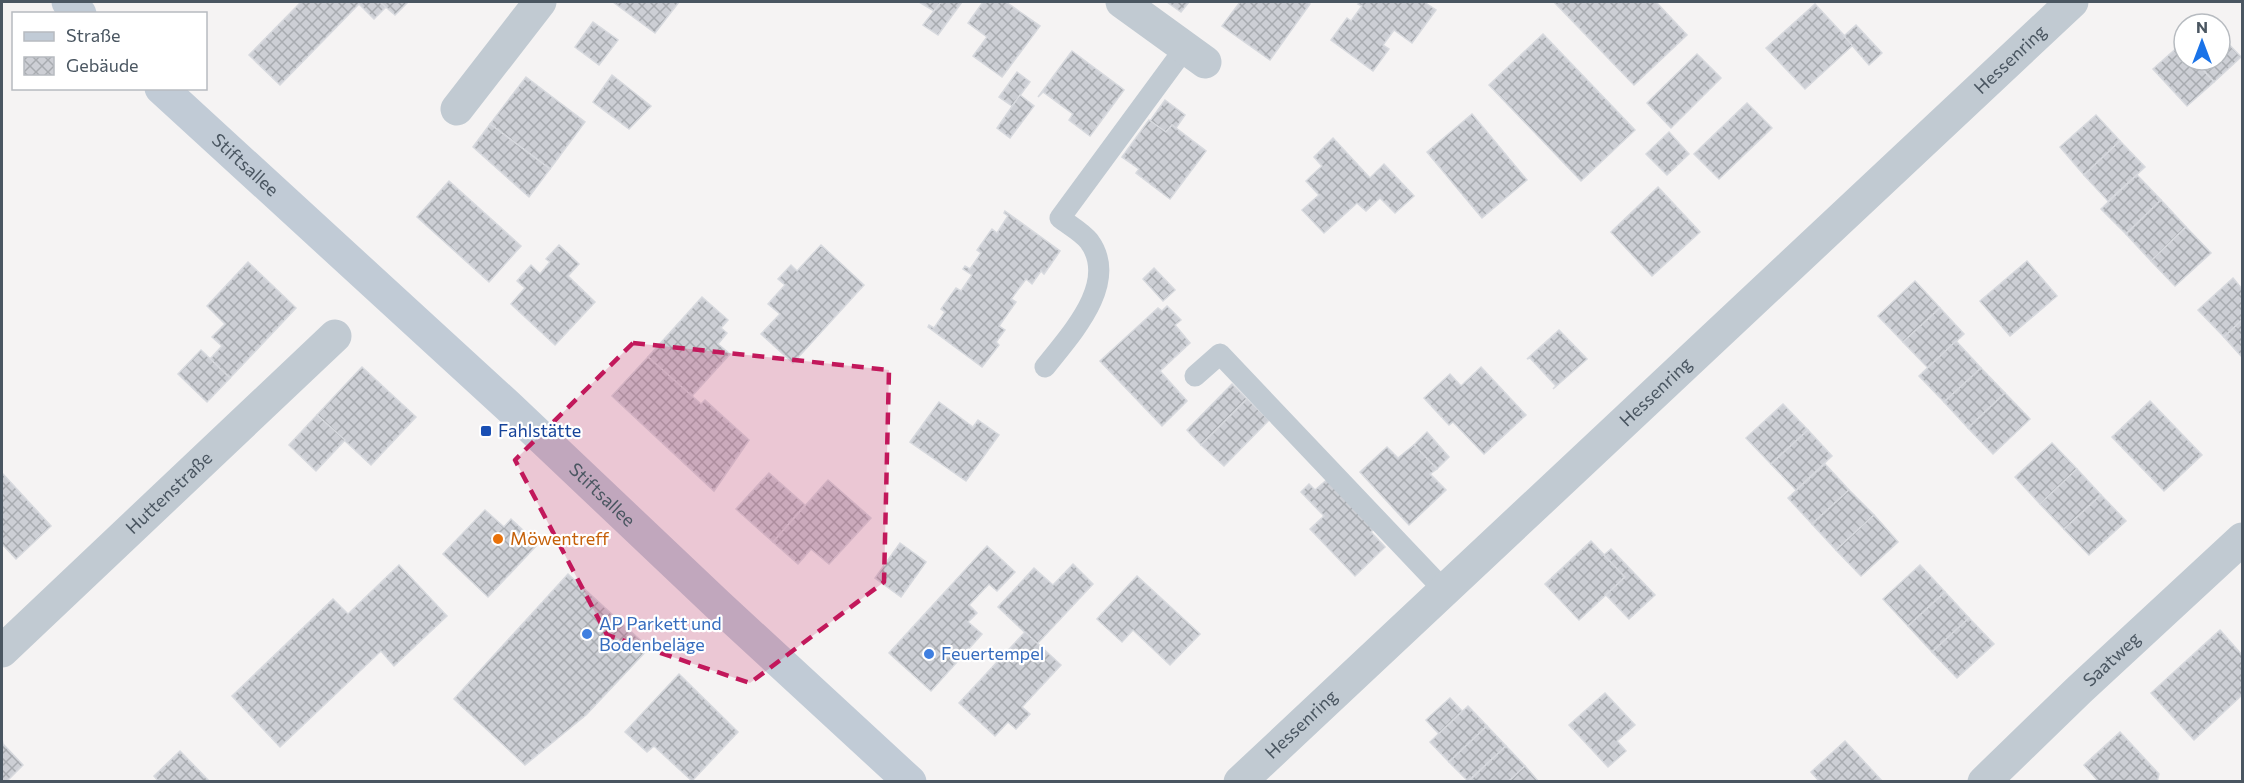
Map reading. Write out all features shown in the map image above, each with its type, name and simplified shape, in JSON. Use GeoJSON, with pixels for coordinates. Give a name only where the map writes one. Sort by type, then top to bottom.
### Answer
{"type":"FeatureCollection","features":[{"type":"Feature","properties":{"kind":"main road","name":"Stiftsallee"},"geometry":{"type":"LineString","coordinates":[[163,90],[508,406],[717,604],[910,782]]}},
{"type":"Feature","properties":{"kind":"street"},"geometry":{"type":"LineString","coordinates":[[457,109],[540,2]]}},
{"type":"Feature","properties":{"kind":"street"},"geometry":{"type":"LineString","coordinates":[[1122,2],[1195,55]]}},
{"type":"Feature","properties":{"kind":"street","name":"Hessenring"},"geometry":{"type":"LineString","coordinates":[[1240,782],[2072,2]]}},
{"type":"Feature","properties":{"kind":"street","name":"Huttenstraße"},"geometry":{"type":"LineString","coordinates":[[2,651],[335,336]]}},
{"type":"Feature","properties":{"kind":"street","name":"Saatweg"},"geometry":{"type":"LineString","coordinates":[[1984,782],[2096,674],[2242,539]]}},
{"type":"Feature","properties":{"kind":"lane"},"geometry":{"type":"LineString","coordinates":[[1045,367],[1083,319],[1097,287],[1100,261],[1088,240],[1060,218],[1195,55]]}},
{"type":"Feature","properties":{"kind":"lane"},"geometry":{"type":"LineString","coordinates":[[1195,376],[1220,354],[1444,590]]}},
{"type":"Feature","properties":{"kind":"highlighted area"},"geometry":{"type":"Polygon","coordinates":[[[633,343],[889,370],[884,582],[750,683],[607,635],[515,460],[633,343]]]}},
{"type":"Feature","properties":{"kind":"building"},"geometry":{"type":"Polygon","coordinates":[[[301,2],[380,2],[386,7],[374,19],[359,4],[280,85],[249,55],[301,2]]]}},
{"type":"Feature","properties":{"kind":"building"},"geometry":{"type":"Polygon","coordinates":[[[380,2],[408,2],[395,15],[380,2]]]}},
{"type":"Feature","properties":{"kind":"building"},"geometry":{"type":"Polygon","coordinates":[[[613,2],[679,2],[655,33],[613,2]]]}},
{"type":"Feature","properties":{"kind":"building"},"geometry":{"type":"Polygon","coordinates":[[[919,2],[941,2],[934,11],[919,2]]]}},
{"type":"Feature","properties":{"kind":"building"},"geometry":{"type":"Polygon","coordinates":[[[941,2],[962,2],[938,35],[923,25],[941,2]]]}},
{"type":"Feature","properties":{"kind":"building"},"geometry":{"type":"Polygon","coordinates":[[[983,2],[1006,2],[1040,26],[1002,77],[973,56],[987,37],[968,23],[983,2]]]}},
{"type":"Feature","properties":{"kind":"building"},"geometry":{"type":"Polygon","coordinates":[[[1167,2],[1189,2],[1181,12],[1167,2]]]}},
{"type":"Feature","properties":{"kind":"building"},"geometry":{"type":"Polygon","coordinates":[[[1240,2],[1307,2],[1310,4],[1270,60],[1222,26],[1240,2]]]}},
{"type":"Feature","properties":{"kind":"building"},"geometry":{"type":"Polygon","coordinates":[[[1360,2],[1424,2],[1436,10],[1412,43],[1394,30],[1383,45],[1389,49],[1373,71],[1331,40],[1347,18],[1351,21],[1362,6],[1358,4],[1360,2]]]}},
{"type":"Feature","properties":{"kind":"building"},"geometry":{"type":"Polygon","coordinates":[[[1554,2],[1656,2],[1687,35],[1634,85],[1554,2]]]}},
{"type":"Feature","properties":{"kind":"building"},"geometry":{"type":"Polygon","coordinates":[[[1815,4],[1853,45],[1805,89],[1766,48],[1815,4]]]}},
{"type":"Feature","properties":{"kind":"building"},"geometry":{"type":"Polygon","coordinates":[[[593,22],[618,40],[599,65],[575,47],[593,22]]]}},
{"type":"Feature","properties":{"kind":"building"},"geometry":{"type":"Polygon","coordinates":[[[1856,25],[1882,53],[1869,65],[1844,36],[1856,25]]]}},
{"type":"Feature","properties":{"kind":"building"},"geometry":{"type":"Polygon","coordinates":[[[1543,34],[1635,130],[1581,181],[1489,85],[1543,34]]]}},
{"type":"Feature","properties":{"kind":"building"},"geometry":{"type":"Polygon","coordinates":[[[2232,48],[2241,57],[2232,65],[2232,48]]]}},
{"type":"Feature","properties":{"kind":"building"},"geometry":{"type":"Polygon","coordinates":[[[1072,51],[1124,90],[1090,136],[1069,120],[1073,114],[1043,92],[1038,97],[1072,51]]]}},
{"type":"Feature","properties":{"kind":"building"},"geometry":{"type":"Polygon","coordinates":[[[2172,52],[2172,72],[2205,72],[2214,82],[2187,106],[2153,69],[2172,52]]]}},
{"type":"Feature","properties":{"kind":"building"},"geometry":{"type":"Polygon","coordinates":[[[1697,54],[1721,78],[1671,128],[1647,103],[1697,54]]]}},
{"type":"Feature","properties":{"kind":"building"},"geometry":{"type":"Polygon","coordinates":[[[1017,72],[1030,82],[1012,106],[999,97],[1017,72]]]}},
{"type":"Feature","properties":{"kind":"building"},"geometry":{"type":"Polygon","coordinates":[[[2205,72],[2225,72],[2214,82],[2205,72]]]}},
{"type":"Feature","properties":{"kind":"building"},"geometry":{"type":"Polygon","coordinates":[[[612,75],[651,106],[629,129],[593,102],[612,75]]]}},
{"type":"Feature","properties":{"kind":"building"},"geometry":{"type":"Polygon","coordinates":[[[526,77],[585,122],[550,169],[490,124],[526,77]]]}},
{"type":"Feature","properties":{"kind":"building"},"geometry":{"type":"Polygon","coordinates":[[[1020,95],[1034,106],[1010,138],[997,128],[1020,95]]]}},
{"type":"Feature","properties":{"kind":"building"},"geometry":{"type":"Polygon","coordinates":[[[1165,100],[1185,115],[1176,128],[1172,125],[1166,132],[1150,121],[1165,100]]]}},
{"type":"Feature","properties":{"kind":"building"},"geometry":{"type":"Polygon","coordinates":[[[1747,103],[1772,128],[1719,179],[1694,154],[1747,103]]]}},
{"type":"Feature","properties":{"kind":"building"},"geometry":{"type":"Polygon","coordinates":[[[1472,114],[1527,180],[1482,218],[1427,152],[1472,114]]]}},
{"type":"Feature","properties":{"kind":"building"},"geometry":{"type":"Polygon","coordinates":[[[2096,115],[2120,141],[2084,175],[2060,147],[2096,115]]]}},
{"type":"Feature","properties":{"kind":"building"},"geometry":{"type":"Polygon","coordinates":[[[1149,120],[1166,132],[1172,125],[1206,151],[1170,199],[1136,173],[1139,169],[1122,157],[1149,120]]]}},
{"type":"Feature","properties":{"kind":"building"},"geometry":{"type":"Polygon","coordinates":[[[490,124],[550,169],[529,197],[473,147],[490,124]]]}},
{"type":"Feature","properties":{"kind":"building"},"geometry":{"type":"Polygon","coordinates":[[[1669,132],[1689,154],[1667,175],[1646,154],[1669,132]]]}},
{"type":"Feature","properties":{"kind":"building"},"geometry":{"type":"Polygon","coordinates":[[[1333,138],[1370,178],[1384,164],[1414,196],[1395,213],[1380,198],[1366,211],[1357,203],[1324,233],[1302,210],[1319,195],[1306,181],[1322,166],[1314,157],[1333,138]]]}},
{"type":"Feature","properties":{"kind":"building"},"geometry":{"type":"Polygon","coordinates":[[[2120,141],[2145,167],[2108,201],[2084,175],[2120,141]]]}},
{"type":"Feature","properties":{"kind":"building"},"geometry":{"type":"Polygon","coordinates":[[[2137,175],[2161,200],[2126,234],[2101,209],[2137,175]]]}},
{"type":"Feature","properties":{"kind":"building"},"geometry":{"type":"Polygon","coordinates":[[[449,181],[521,246],[489,282],[417,217],[449,181]]]}},
{"type":"Feature","properties":{"kind":"building"},"geometry":{"type":"Polygon","coordinates":[[[1658,187],[1700,232],[1652,276],[1611,232],[1658,187]]]}},
{"type":"Feature","properties":{"kind":"building"},"geometry":{"type":"Polygon","coordinates":[[[2161,200],[2186,227],[2151,261],[2126,234],[2161,200]]]}},
{"type":"Feature","properties":{"kind":"building"},"geometry":{"type":"Polygon","coordinates":[[[1005,211],[1060,251],[1044,274],[1041,271],[1032,284],[1026,279],[1011,299],[1016,302],[999,326],[1005,330],[996,342],[999,345],[982,367],[928,327],[929,325],[934,328],[945,312],[941,309],[956,288],[961,291],[972,275],[963,269],[965,266],[970,269],[981,253],[977,250],[992,229],[997,233],[1008,216],[1004,213],[1005,211]]]}},
{"type":"Feature","properties":{"kind":"building"},"geometry":{"type":"Polygon","coordinates":[[[2186,227],[2211,253],[2175,286],[2151,261],[2186,227]]]}},
{"type":"Feature","properties":{"kind":"building"},"geometry":{"type":"Polygon","coordinates":[[[559,245],[579,264],[568,276],[595,302],[555,345],[511,304],[525,288],[517,281],[531,265],[540,274],[550,262],[546,259],[559,245]]]}},
{"type":"Feature","properties":{"kind":"building"},"geometry":{"type":"Polygon","coordinates":[[[821,245],[864,285],[793,363],[761,334],[780,314],[768,304],[785,285],[778,279],[791,265],[797,271],[821,245]]]}},
{"type":"Feature","properties":{"kind":"building"},"geometry":{"type":"Polygon","coordinates":[[[2027,261],[2057,296],[2010,336],[1980,301],[2027,261]]]}},
{"type":"Feature","properties":{"kind":"building"},"geometry":{"type":"Polygon","coordinates":[[[248,262],[296,308],[230,378],[210,359],[222,346],[212,337],[225,324],[207,306],[248,262]]]}},
{"type":"Feature","properties":{"kind":"building"},"geometry":{"type":"Polygon","coordinates":[[[1154,268],[1175,290],[1163,301],[1143,279],[1154,268]]]}},
{"type":"Feature","properties":{"kind":"building"},"geometry":{"type":"Polygon","coordinates":[[[2233,278],[2242,289],[2242,320],[2224,337],[2198,310],[2233,278]]]}},
{"type":"Feature","properties":{"kind":"building"},"geometry":{"type":"Polygon","coordinates":[[[1915,281],[1940,308],[1903,342],[1878,316],[1915,281]]]}},
{"type":"Feature","properties":{"kind":"building"},"geometry":{"type":"Polygon","coordinates":[[[702,297],[728,320],[721,328],[727,333],[718,344],[730,354],[692,396],[648,357],[702,297]]]}},
{"type":"Feature","properties":{"kind":"building"},"geometry":{"type":"Polygon","coordinates":[[[1167,306],[1181,320],[1175,325],[1190,343],[1160,371],[1187,401],[1162,426],[1100,361],[1158,308],[1162,311],[1167,306]]]}},
{"type":"Feature","properties":{"kind":"building"},"geometry":{"type":"Polygon","coordinates":[[[1940,308],[1964,334],[1928,368],[1903,342],[1940,308]]]}},
{"type":"Feature","properties":{"kind":"building"},"geometry":{"type":"Polygon","coordinates":[[[2242,320],[2242,357],[2224,337],[2242,320]]]}},
{"type":"Feature","properties":{"kind":"building"},"geometry":{"type":"Polygon","coordinates":[[[1559,330],[1587,359],[1553,389],[1556,386],[1530,358],[1527,359],[1559,330]]]}},
{"type":"Feature","properties":{"kind":"building"},"geometry":{"type":"Polygon","coordinates":[[[1956,341],[1981,368],[1944,402],[1919,376],[1956,341]]]}},
{"type":"Feature","properties":{"kind":"building"},"geometry":{"type":"Polygon","coordinates":[[[201,350],[230,378],[207,402],[178,374],[201,350]]]}},
{"type":"Feature","properties":{"kind":"building"},"geometry":{"type":"Polygon","coordinates":[[[648,357],[701,404],[705,400],[749,440],[714,491],[612,396],[648,357]]]}},
{"type":"Feature","properties":{"kind":"building"},"geometry":{"type":"Polygon","coordinates":[[[362,367],[416,417],[371,465],[317,415],[362,367]]]}},
{"type":"Feature","properties":{"kind":"building"},"geometry":{"type":"Polygon","coordinates":[[[1481,367],[1526,415],[1484,454],[1453,422],[1449,425],[1424,398],[1450,374],[1461,386],[1481,367]]]}},
{"type":"Feature","properties":{"kind":"building"},"geometry":{"type":"Polygon","coordinates":[[[1981,368],[2005,393],[1968,428],[1944,402],[1981,368]]]}},
{"type":"Feature","properties":{"kind":"building"},"geometry":{"type":"Polygon","coordinates":[[[1232,384],[1247,399],[1201,445],[1187,430],[1232,384]]]}},
{"type":"Feature","properties":{"kind":"building"},"geometry":{"type":"Polygon","coordinates":[[[2005,393],[2030,419],[1993,454],[1968,428],[2005,393]]]}},
{"type":"Feature","properties":{"kind":"building"},"geometry":{"type":"Polygon","coordinates":[[[1247,399],[1269,420],[1224,466],[1201,445],[1247,399]]]}},
{"type":"Feature","properties":{"kind":"building"},"geometry":{"type":"Polygon","coordinates":[[[2150,401],[2202,455],[2164,491],[2112,437],[2150,401]]]}},
{"type":"Feature","properties":{"kind":"building"},"geometry":{"type":"Polygon","coordinates":[[[939,402],[973,427],[978,420],[999,435],[966,481],[910,442],[939,402]]]}},
{"type":"Feature","properties":{"kind":"building"},"geometry":{"type":"Polygon","coordinates":[[[1783,404],[1808,430],[1771,464],[1746,438],[1783,404]]]}},
{"type":"Feature","properties":{"kind":"building"},"geometry":{"type":"Polygon","coordinates":[[[317,415],[345,440],[316,471],[289,445],[317,415]]]}},
{"type":"Feature","properties":{"kind":"building"},"geometry":{"type":"Polygon","coordinates":[[[1808,430],[1832,456],[1796,490],[1771,464],[1808,430]]]}},
{"type":"Feature","properties":{"kind":"building"},"geometry":{"type":"Polygon","coordinates":[[[1427,432],[1449,457],[1437,469],[1414,445],[1427,432]]]}},
{"type":"Feature","properties":{"kind":"building"},"geometry":{"type":"Polygon","coordinates":[[[2052,443],[2077,469],[2040,504],[2015,477],[2052,443]]]}},
{"type":"Feature","properties":{"kind":"building"},"geometry":{"type":"Polygon","coordinates":[[[1414,445],[1437,469],[1430,474],[1446,490],[1409,525],[1360,472],[1387,447],[1398,458],[1414,445]]]}},
{"type":"Feature","properties":{"kind":"building"},"geometry":{"type":"Polygon","coordinates":[[[1825,464],[1849,490],[1812,524],[1788,498],[1825,464]]]}},
{"type":"Feature","properties":{"kind":"building"},"geometry":{"type":"Polygon","coordinates":[[[2077,469],[2101,495],[2064,529],[2040,504],[2077,469]]]}},
{"type":"Feature","properties":{"kind":"building"},"geometry":{"type":"Polygon","coordinates":[[[2,473],[51,526],[16,559],[2,544],[2,473]]]}},
{"type":"Feature","properties":{"kind":"building"},"geometry":{"type":"Polygon","coordinates":[[[769,473],[805,505],[773,542],[736,509],[769,473]]]}},
{"type":"Feature","properties":{"kind":"building"},"geometry":{"type":"Polygon","coordinates":[[[1330,477],[1377,526],[1371,532],[1385,547],[1355,576],[1310,529],[1324,516],[1301,492],[1309,484],[1315,490],[1330,477]]]}},
{"type":"Feature","properties":{"kind":"building"},"geometry":{"type":"Polygon","coordinates":[[[828,480],[871,518],[829,564],[811,549],[798,564],[773,542],[828,480]]]}},
{"type":"Feature","properties":{"kind":"building"},"geometry":{"type":"Polygon","coordinates":[[[1849,490],[1874,515],[1836,550],[1812,524],[1849,490]]]}},
{"type":"Feature","properties":{"kind":"building"},"geometry":{"type":"Polygon","coordinates":[[[2101,495],[2126,521],[2089,555],[2064,529],[2101,495]]]}},
{"type":"Feature","properties":{"kind":"building"},"geometry":{"type":"Polygon","coordinates":[[[485,510],[504,527],[511,519],[538,544],[488,597],[443,554],[485,510]]]}},
{"type":"Feature","properties":{"kind":"building"},"geometry":{"type":"Polygon","coordinates":[[[1874,515],[1898,542],[1861,576],[1836,550],[1874,515]]]}},
{"type":"Feature","properties":{"kind":"building"},"geometry":{"type":"Polygon","coordinates":[[[1591,541],[1625,577],[1579,620],[1545,584],[1591,541]]]}},
{"type":"Feature","properties":{"kind":"building"},"geometry":{"type":"Polygon","coordinates":[[[900,543],[926,562],[901,597],[875,578],[900,543]]]}},
{"type":"Feature","properties":{"kind":"building"},"geometry":{"type":"Polygon","coordinates":[[[987,546],[1015,572],[997,591],[989,584],[969,605],[977,613],[968,622],[982,634],[931,691],[889,653],[987,546]]]}},
{"type":"Feature","properties":{"kind":"building"},"geometry":{"type":"Polygon","coordinates":[[[1611,549],[1655,595],[1629,619],[1606,595],[1625,577],[1604,555],[1611,549]]]}},
{"type":"Feature","properties":{"kind":"building"},"geometry":{"type":"Polygon","coordinates":[[[1073,564],[1093,584],[1037,644],[998,607],[1034,568],[1053,585],[1073,564]]]}},
{"type":"Feature","properties":{"kind":"building"},"geometry":{"type":"Polygon","coordinates":[[[399,565],[447,616],[394,666],[381,651],[280,747],[232,696],[333,599],[348,614],[399,565]]]}},
{"type":"Feature","properties":{"kind":"building"},"geometry":{"type":"Polygon","coordinates":[[[1920,565],[1945,592],[1908,626],[1883,599],[1920,565]]]}},
{"type":"Feature","properties":{"kind":"building"},"geometry":{"type":"Polygon","coordinates":[[[568,574],[649,648],[586,715],[525,765],[454,699],[568,574]]]}},
{"type":"Feature","properties":{"kind":"building"},"geometry":{"type":"Polygon","coordinates":[[[1137,576],[1200,634],[1170,665],[1133,630],[1122,642],[1097,619],[1137,576]]]}},
{"type":"Feature","properties":{"kind":"building"},"geometry":{"type":"Polygon","coordinates":[[[1945,592],[1969,618],[1932,652],[1908,626],[1945,592]]]}},
{"type":"Feature","properties":{"kind":"building"},"geometry":{"type":"Polygon","coordinates":[[[1969,618],[1994,644],[1957,678],[1932,652],[1969,618]]]}},
{"type":"Feature","properties":{"kind":"building"},"geometry":{"type":"Polygon","coordinates":[[[2220,630],[2242,655],[2242,695],[2194,740],[2151,693],[2220,630]]]}},
{"type":"Feature","properties":{"kind":"building"},"geometry":{"type":"Polygon","coordinates":[[[1025,632],[1061,665],[1022,707],[1030,714],[1016,729],[1008,722],[995,736],[959,703],[1025,632]]]}},
{"type":"Feature","properties":{"kind":"building"},"geometry":{"type":"Polygon","coordinates":[[[679,674],[738,732],[692,781],[654,746],[647,752],[625,732],[679,674]]]}},
{"type":"Feature","properties":{"kind":"building"},"geometry":{"type":"Polygon","coordinates":[[[1605,693],[1635,725],[1617,741],[1626,751],[1608,767],[1569,725],[1605,693]]]}},
{"type":"Feature","properties":{"kind":"building"},"geometry":{"type":"Polygon","coordinates":[[[1450,698],[1462,711],[1439,734],[1426,720],[1450,698]]]}},
{"type":"Feature","properties":{"kind":"building"},"geometry":{"type":"Polygon","coordinates":[[[1468,706],[1487,726],[1449,762],[1430,742],[1468,706]]]}},
{"type":"Feature","properties":{"kind":"building"},"geometry":{"type":"Polygon","coordinates":[[[1487,726],[1506,746],[1468,781],[1449,762],[1487,726]]]}},
{"type":"Feature","properties":{"kind":"building"},"geometry":{"type":"Polygon","coordinates":[[[2120,732],[2159,774],[2157,782],[2099,782],[2084,765],[2120,732]]]}},
{"type":"Feature","properties":{"kind":"building"},"geometry":{"type":"Polygon","coordinates":[[[2,739],[3,744],[23,765],[6,782],[2,782],[2,739]]]}},
{"type":"Feature","properties":{"kind":"building"},"geometry":{"type":"Polygon","coordinates":[[[1845,741],[1883,782],[1820,782],[1811,772],[1845,741]]]}},
{"type":"Feature","properties":{"kind":"building"},"geometry":{"type":"Polygon","coordinates":[[[1506,746],[1525,766],[1508,782],[1468,782],[1506,746]]]}},
{"type":"Feature","properties":{"kind":"building"},"geometry":{"type":"Polygon","coordinates":[[[180,751],[210,782],[159,782],[154,776],[180,751]]]}},
{"type":"Feature","properties":{"kind":"building"},"geometry":{"type":"Polygon","coordinates":[[[1525,766],[1539,782],[1508,782],[1525,766]]]}},
{"type":"Feature","properties":{"kind":"place","name":"Fahlstätte"},"geometry":{"type":"Point","coordinates":[486,431]}},
{"type":"Feature","properties":{"kind":"place","name":"Möwentreff"},"geometry":{"type":"Point","coordinates":[498,539]}},
{"type":"Feature","properties":{"kind":"place","name":"AP Parkett und Bodenbeläge"},"geometry":{"type":"Point","coordinates":[587,634]}},
{"type":"Feature","properties":{"kind":"place","name":"Feuertempel"},"geometry":{"type":"Point","coordinates":[929,654]}}]}
